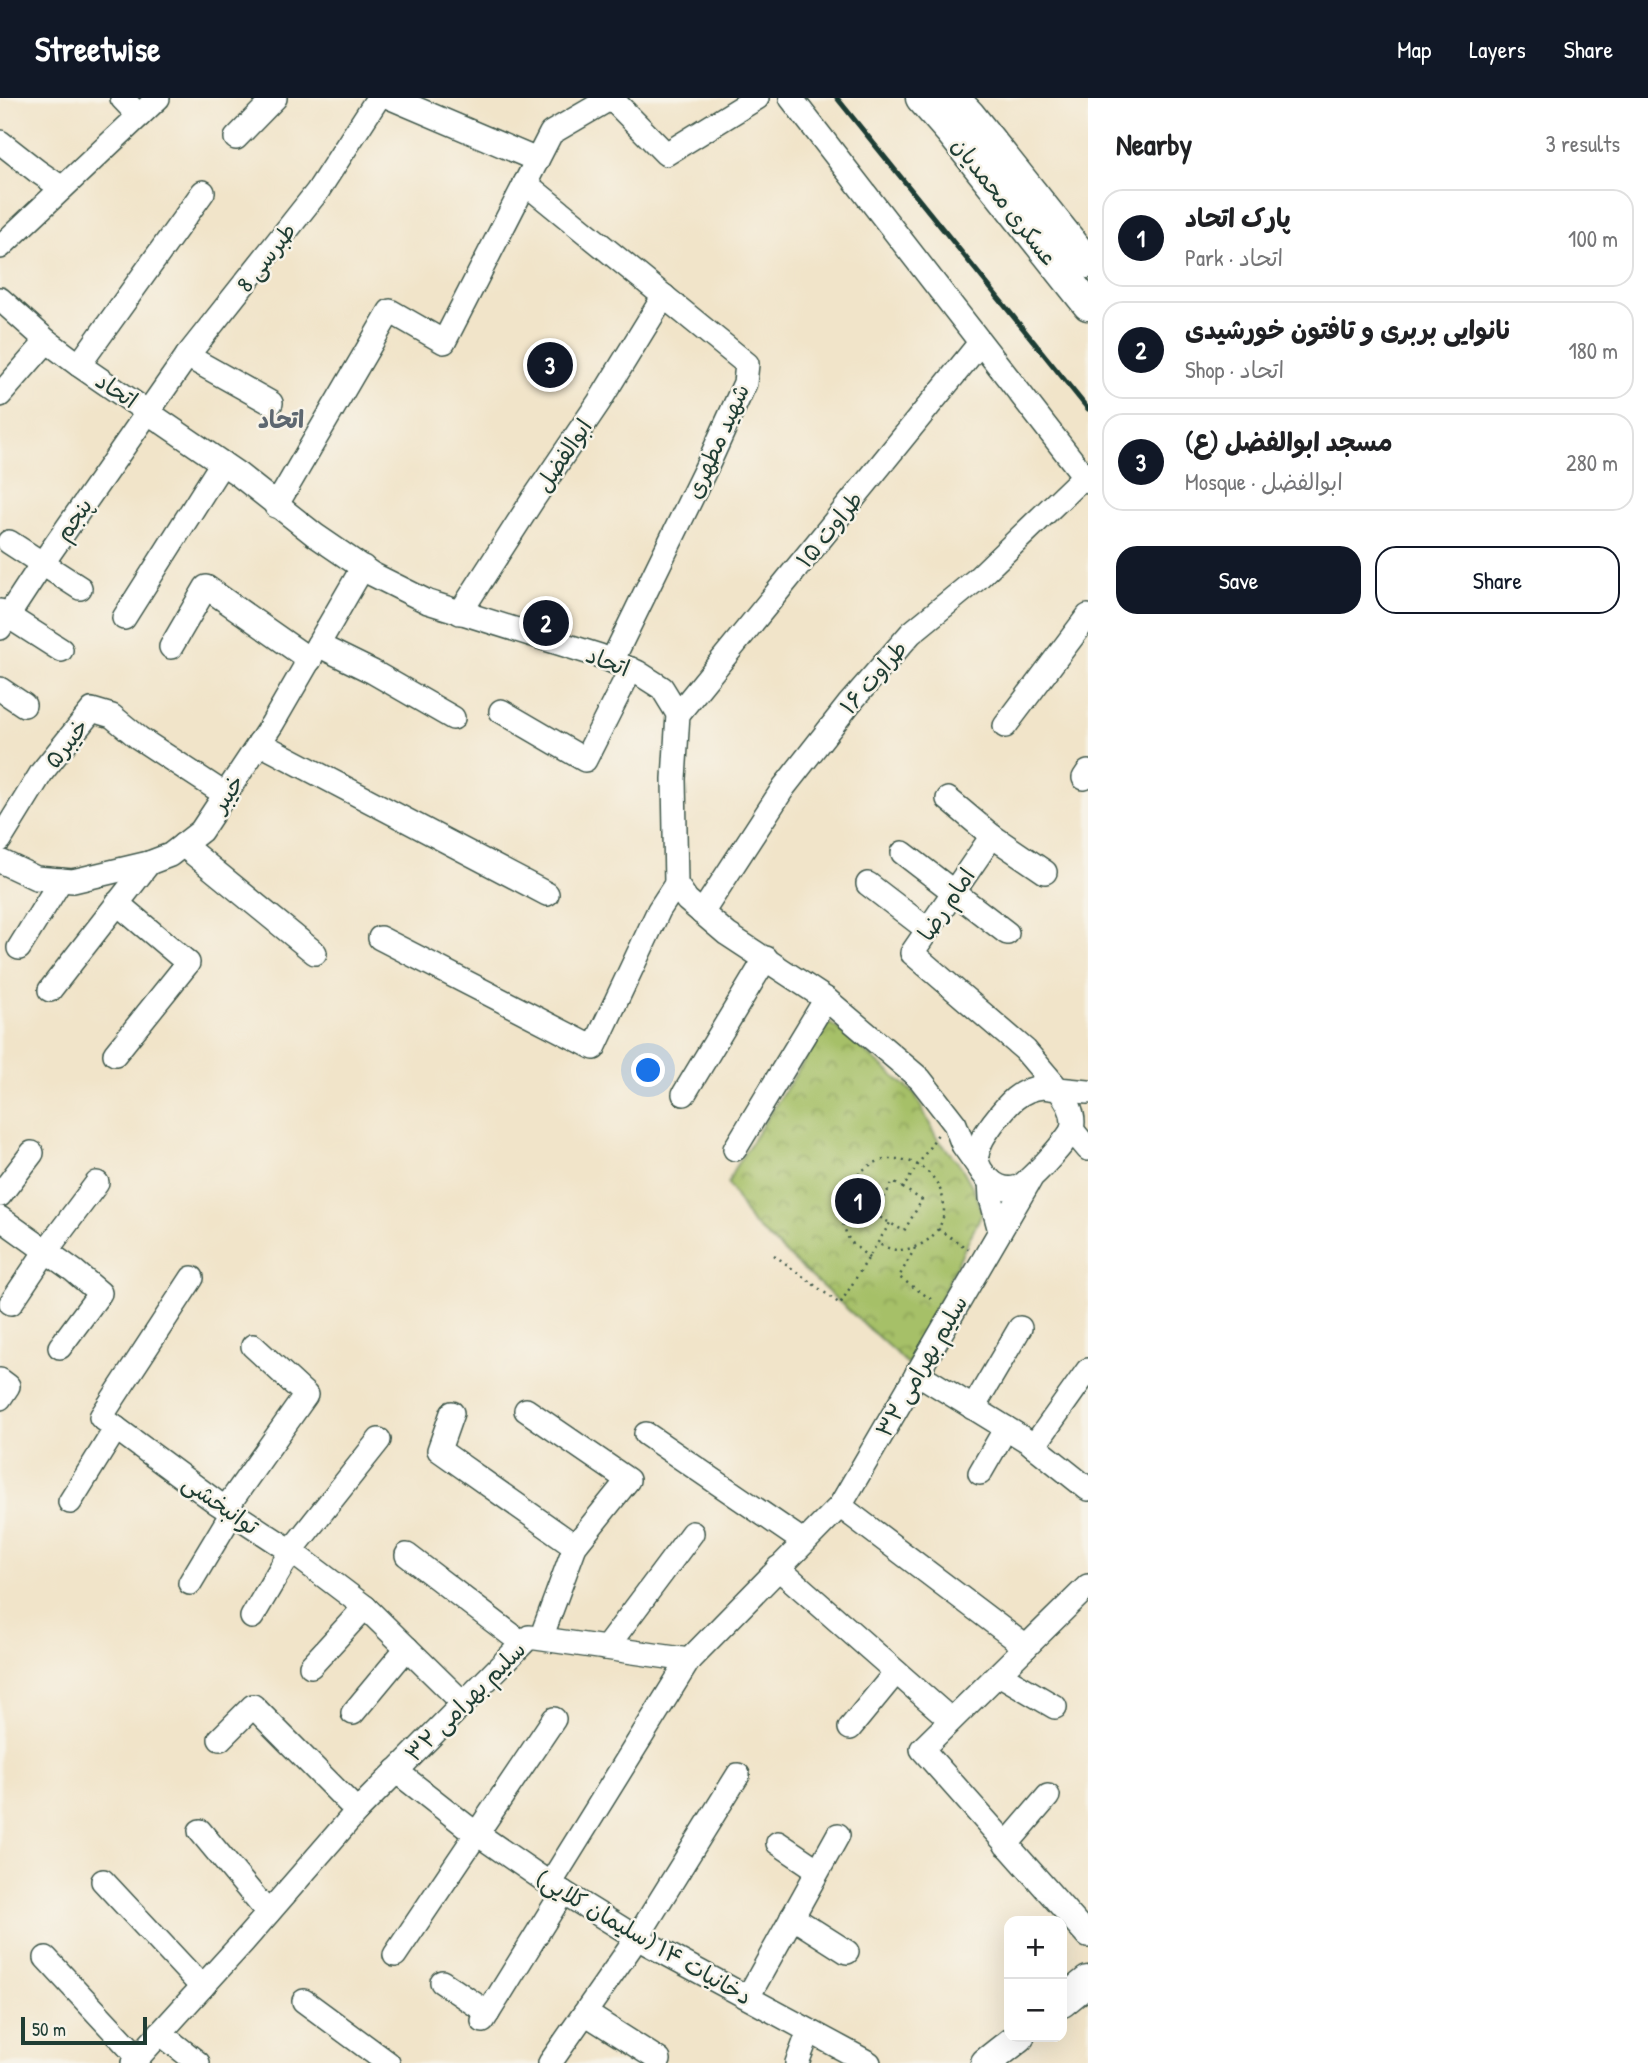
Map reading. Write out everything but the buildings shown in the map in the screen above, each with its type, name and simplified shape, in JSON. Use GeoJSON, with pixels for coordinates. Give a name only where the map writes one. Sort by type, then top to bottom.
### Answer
{"type":"FeatureCollection","features":[{"type":"Feature","properties":{"kind":"main road","name":"عسکری محمدیان"},"geometry":{"type":"LineString","coordinates":[[921,98],[965,111],[1088,264]]}},
{"type":"Feature","properties":{"kind":"main road","name":"عسکری محمدیان"},"geometry":{"type":"LineString","coordinates":[[965,111],[1088,305]]}},
{"type":"Feature","properties":{"kind":"main road"},"geometry":{"type":"LineString","coordinates":[[1067,1998],[1088,1981]]}},
{"type":"Feature","properties":{"kind":"main road"},"geometry":{"type":"LineString","coordinates":[[986,2063],[1013,2042]]}},
{"type":"Feature","properties":{"kind":"street"},"geometry":{"type":"LineString","coordinates":[[122,98],[139,116]]}},
{"type":"Feature","properties":{"kind":"street"},"geometry":{"type":"LineString","coordinates":[[0,247],[158,98]]}},
{"type":"Feature","properties":{"kind":"street"},"geometry":{"type":"LineString","coordinates":[[236,138],[275,98]]}},
{"type":"Feature","properties":{"kind":"street","name":"طبرسی 8"},"geometry":{"type":"LineString","coordinates":[[148,411],[187,356],[317,192],[378,98]]}},
{"type":"Feature","properties":{"kind":"street"},"geometry":{"type":"LineString","coordinates":[[391,98],[537,160]]}},
{"type":"Feature","properties":{"kind":"street"},"geometry":{"type":"LineString","coordinates":[[276,506],[390,312],[444,342],[551,133],[583,105],[611,98],[666,153],[757,98]]}},
{"type":"Feature","properties":{"kind":"street"},"geometry":{"type":"LineString","coordinates":[[791,98],[1086,479]]}},
{"type":"Feature","properties":{"kind":"street"},"geometry":{"type":"LineString","coordinates":[[0,142],[62,188]]}},
{"type":"Feature","properties":{"kind":"street","name":"شهید مطهری"},"geometry":{"type":"LineString","coordinates":[[525,183],[747,363],[745,383],[622,665]]}},
{"type":"Feature","properties":{"kind":"street"},"geometry":{"type":"LineString","coordinates":[[79,365],[203,192]]}},
{"type":"Feature","properties":{"kind":"street","name":"ابوالفضل"},"geometry":{"type":"LineString","coordinates":[[460,612],[599,402],[664,296]]}},
{"type":"Feature","properties":{"kind":"street","name":"اتحاد"},"geometry":{"type":"LineString","coordinates":[[0,299],[79,365],[222,463],[315,535],[363,567],[428,602],[622,665],[662,688],[678,714]]}},
{"type":"Feature","properties":{"kind":"street"},"geometry":{"type":"LineString","coordinates":[[0,395],[47,341]]}},
{"type":"Feature","properties":{"kind":"street","name":"طراوت ۱۵"},"geometry":{"type":"LineString","coordinates":[[678,714],[980,343]]}},
{"type":"Feature","properties":{"kind":"street"},"geometry":{"type":"LineString","coordinates":[[187,356],[271,403]]}},
{"type":"Feature","properties":{"kind":"street","name":"پنجم"},"geometry":{"type":"LineString","coordinates":[[3,619],[148,411]]}},
{"type":"Feature","properties":{"kind":"street"},"geometry":{"type":"LineString","coordinates":[[124,618],[222,463]]}},
{"type":"Feature","properties":{"kind":"street","name":"طراوت ۱۶"},"geometry":{"type":"LineString","coordinates":[[702,913],[784,787],[849,704],[911,633],[977,579],[1086,479]]}},
{"type":"Feature","properties":{"kind":"street"},"geometry":{"type":"LineString","coordinates":[[9,542],[80,588]]}},
{"type":"Feature","properties":{"kind":"street","name":"خیبر"},"geometry":{"type":"LineString","coordinates":[[0,861],[36,878],[73,881],[149,863],[170,855],[201,831],[259,743],[363,567]]}},
{"type":"Feature","properties":{"kind":"street"},"geometry":{"type":"LineString","coordinates":[[171,647],[206,587],[314,652],[373,672],[453,718]]}},
{"type":"Feature","properties":{"kind":"street"},"geometry":{"type":"LineString","coordinates":[[1005,726],[1088,617]]}},
{"type":"Feature","properties":{"kind":"street"},"geometry":{"type":"LineString","coordinates":[[3,619],[61,650]]}},
{"type":"Feature","properties":{"kind":"street"},"geometry":{"type":"LineString","coordinates":[[501,711],[585,760],[622,665]]}},
{"type":"Feature","properties":{"kind":"street"},"geometry":{"type":"LineString","coordinates":[[0,688],[24,705]]}},
{"type":"Feature","properties":{"kind":"street","name":"خیبر۵"},"geometry":{"type":"LineString","coordinates":[[0,839],[42,772],[92,710],[112,716],[139,738],[226,795]]}},
{"type":"Feature","properties":{"kind":"street"},"geometry":{"type":"LineString","coordinates":[[380,938],[594,1048],[660,910],[676,884],[674,779],[678,714]]}},
{"type":"Feature","properties":{"kind":"street"},"geometry":{"type":"LineString","coordinates":[[259,743],[547,894]]}},
{"type":"Feature","properties":{"kind":"street"},"geometry":{"type":"LineString","coordinates":[[948,799],[992,836],[1045,872]]}},
{"type":"Feature","properties":{"kind":"street","name":"امام رضا"},"geometry":{"type":"LineString","coordinates":[[992,836],[912,953],[1025,1050],[1058,1090]]}},
{"type":"Feature","properties":{"kind":"street"},"geometry":{"type":"LineString","coordinates":[[183,845],[315,953]]}},
{"type":"Feature","properties":{"kind":"street"},"geometry":{"type":"LineString","coordinates":[[903,853],[1007,933]]}},
{"type":"Feature","properties":{"kind":"street"},"geometry":{"type":"LineString","coordinates":[[50,990],[149,863]]}},
{"type":"Feature","properties":{"kind":"street"},"geometry":{"type":"LineString","coordinates":[[19,948],[61,880]]}},
{"type":"Feature","properties":{"kind":"street"},"geometry":{"type":"LineString","coordinates":[[676,884],[687,900],[727,934],[825,999],[920,1079],[952,1120],[963,1145],[993,1183],[1009,1189],[1019,1187],[1030,1180],[1077,1123]]}},
{"type":"Feature","properties":{"kind":"street"},"geometry":{"type":"LineString","coordinates":[[868,884],[928,930]]}},
{"type":"Feature","properties":{"kind":"street"},"geometry":{"type":"LineString","coordinates":[[115,1055],[188,962],[117,903]]}},
{"type":"Feature","properties":{"kind":"street"},"geometry":{"type":"LineString","coordinates":[[684,1094],[766,958]]}},
{"type":"Feature","properties":{"kind":"street"},"geometry":{"type":"LineString","coordinates":[[735,1149],[825,999]]}},
{"type":"Feature","properties":{"kind":"street"},"geometry":{"type":"LineString","coordinates":[[1024,1092],[1029,1066],[1025,1050]]}},
{"type":"Feature","properties":{"kind":"street"},"geometry":{"type":"LineString","coordinates":[[1000,1231],[977,1155],[982,1139],[1014,1098],[1030,1088],[1088,1092]]}},
{"type":"Feature","properties":{"kind":"street"},"geometry":{"type":"LineString","coordinates":[[1058,1090],[1068,1102],[1088,1149]]}},
{"type":"Feature","properties":{"kind":"street"},"geometry":{"type":"LineString","coordinates":[[952,1120],[982,1139]]}},
{"type":"Feature","properties":{"kind":"street"},"geometry":{"type":"LineString","coordinates":[[0,1195],[32,1153]]}},
{"type":"Feature","properties":{"kind":"street","name":"سلیم بهرامی ۳۲"},"geometry":{"type":"LineString","coordinates":[[136,2060],[357,1811],[463,1703],[532,1641],[689,1660],[839,1506],[1030,1180]]}},
{"type":"Feature","properties":{"kind":"street"},"geometry":{"type":"LineString","coordinates":[[11,1303],[97,1183]]}},
{"type":"Feature","properties":{"kind":"street"},"geometry":{"type":"LineString","coordinates":[[0,1218],[100,1293],[60,1348]]}},
{"type":"Feature","properties":{"kind":"street"},"geometry":{"type":"LineString","coordinates":[[70,1502],[116,1428],[101,1417],[192,1278]]}},
{"type":"Feature","properties":{"kind":"street"},"geometry":{"type":"LineString","coordinates":[[973,1408],[1020,1328]]}},
{"type":"Feature","properties":{"kind":"street"},"geometry":{"type":"LineString","coordinates":[[190,1583],[229,1511],[306,1395],[253,1346]]}},
{"type":"Feature","properties":{"kind":"street"},"geometry":{"type":"LineString","coordinates":[[1034,1446],[1088,1370]]}},
{"type":"Feature","properties":{"kind":"street"},"geometry":{"type":"LineString","coordinates":[[917,1373],[1034,1446],[1088,1489]]}},
{"type":"Feature","properties":{"kind":"street"},"geometry":{"type":"LineString","coordinates":[[0,1380],[8,1386],[0,1398]]}},
{"type":"Feature","properties":{"kind":"street"},"geometry":{"type":"LineString","coordinates":[[407,1555],[532,1641],[575,1546],[628,1480],[526,1410]]}},
{"type":"Feature","properties":{"kind":"street"},"geometry":{"type":"LineString","coordinates":[[452,1413],[439,1450],[575,1546]]}},
{"type":"Feature","properties":{"kind":"street","name":"توانبخشی"},"geometry":{"type":"LineString","coordinates":[[116,1428],[229,1511],[291,1551],[365,1607],[463,1703]]}},
{"type":"Feature","properties":{"kind":"street"},"geometry":{"type":"LineString","coordinates":[[980,1473],[1006,1428]]}},
{"type":"Feature","properties":{"kind":"street"},"geometry":{"type":"LineString","coordinates":[[646,1434],[804,1542]]}},
{"type":"Feature","properties":{"kind":"street"},"geometry":{"type":"LineString","coordinates":[[252,1617],[291,1551],[379,1440]]}},
{"type":"Feature","properties":{"kind":"street"},"geometry":{"type":"LineString","coordinates":[[839,1506],[1026,1647]]}},
{"type":"Feature","properties":{"kind":"street"},"geometry":{"type":"LineString","coordinates":[[606,1648],[692,1533]]}},
{"type":"Feature","properties":{"kind":"street"},"geometry":{"type":"LineString","coordinates":[[778,1568],[951,1720]]}},
{"type":"Feature","properties":{"kind":"street"},"geometry":{"type":"LineString","coordinates":[[1086,1592],[922,1749],[1088,1936]]}},
{"type":"Feature","properties":{"kind":"street"},"geometry":{"type":"LineString","coordinates":[[311,1666],[365,1607]]}},
{"type":"Feature","properties":{"kind":"street"},"geometry":{"type":"LineString","coordinates":[[353,1713],[407,1648]]}},
{"type":"Feature","properties":{"kind":"street"},"geometry":{"type":"LineString","coordinates":[[442,1982],[485,2017],[556,1888],[689,1660]]}},
{"type":"Feature","properties":{"kind":"street"},"geometry":{"type":"LineString","coordinates":[[850,1728],[896,1672]]}},
{"type":"Feature","properties":{"kind":"street"},"geometry":{"type":"LineString","coordinates":[[999,1674],[1055,1707]]}},
{"type":"Feature","properties":{"kind":"street"},"geometry":{"type":"LineString","coordinates":[[220,1739],[253,1706],[357,1811]]}},
{"type":"Feature","properties":{"kind":"street"},"geometry":{"type":"LineString","coordinates":[[395,1955],[554,1719]]}},
{"type":"Feature","properties":{"kind":"street","name":"دخانیات ۱۴ (سلیمان کلایی)"},"geometry":{"type":"LineString","coordinates":[[396,1771],[475,1833],[556,1888],[637,1938],[869,2063]]}},
{"type":"Feature","properties":{"kind":"street"},"geometry":{"type":"LineString","coordinates":[[550,2063],[637,1938],[738,1775]]}},
{"type":"Feature","properties":{"kind":"street"},"geometry":{"type":"LineString","coordinates":[[1006,1845],[1048,1796]]}},
{"type":"Feature","properties":{"kind":"street"},"geometry":{"type":"LineString","coordinates":[[200,1830],[268,1913]]}},
{"type":"Feature","properties":{"kind":"street"},"geometry":{"type":"LineString","coordinates":[[748,1997],[838,1835]]}},
{"type":"Feature","properties":{"kind":"street"},"geometry":{"type":"LineString","coordinates":[[779,1843],[818,1870]]}},
{"type":"Feature","properties":{"kind":"street"},"geometry":{"type":"LineString","coordinates":[[103,1881],[202,1987]]}},
{"type":"Feature","properties":{"kind":"street"},"geometry":{"type":"LineString","coordinates":[[792,1917],[847,1952]]}},
{"type":"Feature","properties":{"kind":"street"},"geometry":{"type":"LineString","coordinates":[[46,1958],[136,2060]]}},
{"type":"Feature","properties":{"kind":"street"},"geometry":{"type":"LineString","coordinates":[[304,2001],[388,2063]]}},
{"type":"Feature","properties":{"kind":"street"},"geometry":{"type":"LineString","coordinates":[[585,2013],[659,2060]]}},
{"type":"Feature","properties":{"kind":"street"},"geometry":{"type":"LineString","coordinates":[[797,2063],[809,2031]]}},
{"type":"Feature","properties":{"kind":"street"},"geometry":{"type":"LineString","coordinates":[[160,2033],[198,2063]]}},
{"type":"Feature","properties":{"kind":"path"},"geometry":{"type":"LineString","coordinates":[[903,1188],[952,1120]]}},
{"type":"Feature","properties":{"kind":"path"},"geometry":{"type":"LineString","coordinates":[[869,1258],[849,1239],[841,1213],[848,1186],[866,1166],[892,1157],[918,1164],[934,1176],[943,1192],[945,1211],[938,1229],[928,1241],[915,1248],[895,1250],[878,1244]]}},
{"type":"Feature","properties":{"kind":"path"},"geometry":{"type":"LineString","coordinates":[[893,1182],[903,1188],[922,1200],[904,1231],[874,1214],[893,1182]]}},
{"type":"Feature","properties":{"kind":"path"},"geometry":{"type":"LineString","coordinates":[[774,1255],[840,1304],[890,1223]]}},
{"type":"Feature","properties":{"kind":"path"},"geometry":{"type":"LineString","coordinates":[[938,1229],[983,1259]]}},
{"type":"Feature","properties":{"kind":"path"},"geometry":{"type":"LineString","coordinates":[[915,1248],[899,1277],[952,1313]]}},
{"type":"Feature","properties":{"kind":"green space"},"geometry":{"type":"Polygon","coordinates":[[[829,1023],[915,1094],[936,1137],[961,1166],[982,1213],[908,1364],[751,1222],[728,1184],[734,1169],[829,1023]]]}},
{"type":"Feature","properties":{"kind":"railway"},"geometry":{"type":"LineString","coordinates":[[837,98],[1088,409]]}},
{"type":"Feature","properties":{"kind":"place","name":"مسجد ابوالفضل (ع)"},"geometry":{"type":"Point","coordinates":[550,365]}},
{"type":"Feature","properties":{"kind":"place","name":"نانوایی بربری و تافتون خورشیدی"},"geometry":{"type":"Point","coordinates":[546,623]}},
{"type":"Feature","properties":{"kind":"place","name":"پارک اتحاد"},"geometry":{"type":"Point","coordinates":[858,1201]}},
{"type":"Feature","properties":{"kind":"district","name":"اتحاد"},"geometry":{"type":"Point","coordinates":[281,419]}}]}
